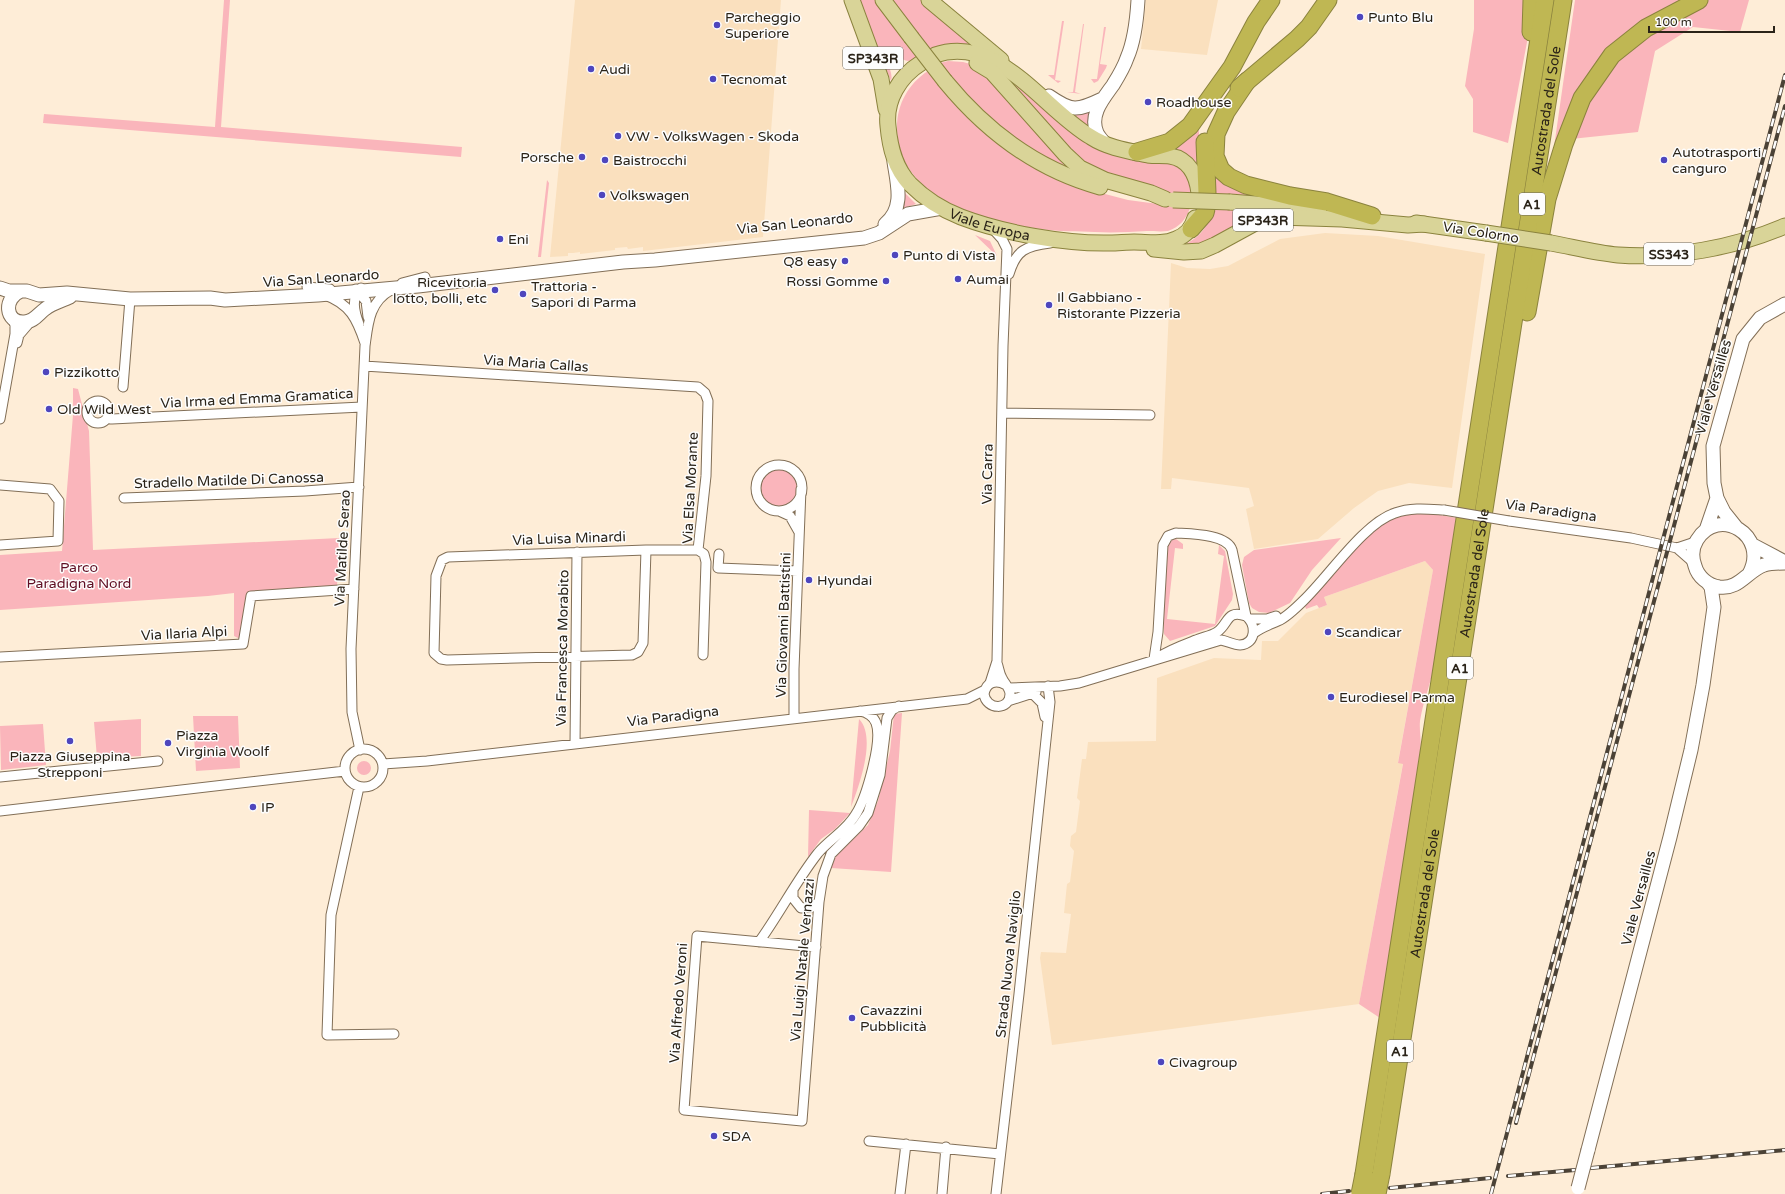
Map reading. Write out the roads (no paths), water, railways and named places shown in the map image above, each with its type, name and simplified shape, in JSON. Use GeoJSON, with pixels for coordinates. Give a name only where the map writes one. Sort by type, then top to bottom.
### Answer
{"type":"FeatureCollection","features":[{"type":"Feature","properties":{"kind":"highway"},"geometry":{"type":"LineString","coordinates":[[1137,152],[1170,142],[1190,126],[1232,67],[1256,22],[1271,0]]}},
{"type":"Feature","properties":{"kind":"highway"},"geometry":{"type":"LineString","coordinates":[[1191,229],[1205,213],[1203,201],[1205,148],[1207,129],[1215,112],[1247,82],[1297,40],[1328,0]]}},
{"type":"Feature","properties":{"kind":"highway"},"geometry":{"type":"LineString","coordinates":[[1532,0],[1531,43],[1536,62]]}},
{"type":"Feature","properties":{"kind":"highway","name":"Autostrada del Sole"},"geometry":{"type":"LineString","coordinates":[[1377,1194],[1372,1174],[1545,0]]}},
{"type":"Feature","properties":{"kind":"highway","name":"Autostrada del Sole"},"geometry":{"type":"LineString","coordinates":[[1360,1194],[1372,1174],[1501,407],[1563,0]]}},
{"type":"Feature","properties":{"kind":"highway"},"geometry":{"type":"LineString","coordinates":[[1501,407],[1514,384],[1547,199],[1564,144],[1582,98],[1612,55],[1646,28],[1699,0]]}},
{"type":"Feature","properties":{"kind":"highway"},"geometry":{"type":"LineString","coordinates":[[1247,82],[1226,112],[1216,134],[1216,156],[1221,170],[1229,177],[1246,185],[1290,196],[1327,202],[1372,216]]}},
{"type":"Feature","properties":{"kind":"main road","name":"SP343R"},"geometry":{"type":"LineString","coordinates":[[852,0],[881,79],[887,118]]}},
{"type":"Feature","properties":{"kind":"main road"},"geometry":{"type":"LineString","coordinates":[[883,0],[945,82],[988,126],[1017,148],[1043,164],[1071,177],[1134,195],[1169,200]]}},
{"type":"Feature","properties":{"kind":"main road","name":"SP343R"},"geometry":{"type":"LineString","coordinates":[[929,0],[1002,61],[1012,72]]}},
{"type":"Feature","properties":{"kind":"main road"},"geometry":{"type":"LineString","coordinates":[[1131,0],[1135,20]]}},
{"type":"Feature","properties":{"kind":"main road"},"geometry":{"type":"LineString","coordinates":[[1106,145],[1097,134],[1095,126],[1096,112],[1102,99],[1113,84],[1128,58],[1133,41],[1135,20],[1138,10],[1138,0]]}},
{"type":"Feature","properties":{"kind":"main road","name":"Viale Europa"},"geometry":{"type":"LineString","coordinates":[[1191,229],[1180,238],[1168,241],[1109,244],[1077,242],[1029,235],[960,217],[927,198],[911,184],[903,175],[892,152],[887,118],[898,85],[908,72],[931,59],[949,52],[962,52],[988,58],[1012,72],[1081,131],[1106,145],[1181,160],[1192,170],[1203,201]]}},
{"type":"Feature","properties":{"kind":"main road"},"geometry":{"type":"LineString","coordinates":[[931,59],[947,57],[961,58],[983,65],[992,72],[1065,154],[1080,168],[1105,180],[1151,193],[1169,200]]}},
{"type":"Feature","properties":{"kind":"main road"},"geometry":{"type":"LineString","coordinates":[[1012,72],[1063,106],[1081,108],[1102,99]]}},
{"type":"Feature","properties":{"kind":"main road","name":"Via San Leonardo"},"geometry":{"type":"LineString","coordinates":[[631,261],[684,250],[877,229],[890,220],[898,202],[899,191],[892,152]]}},
{"type":"Feature","properties":{"kind":"main road","name":"Via Colorno"},"geometry":{"type":"LineString","coordinates":[[1169,200],[1230,202],[1320,209],[1486,233],[1616,254],[1671,254],[1708,248],[1785,226]]}},
{"type":"Feature","properties":{"kind":"main road","name":"Via San Leonardo"},"geometry":{"type":"LineString","coordinates":[[207,298],[223,294],[426,277],[508,274],[864,238],[879,233],[908,214],[942,208]]}},
{"type":"Feature","properties":{"kind":"main road","name":"SP343R"},"geometry":{"type":"LineString","coordinates":[[1109,244],[1184,252],[1196,251],[1215,245],[1259,221],[1278,217],[1342,219],[1408,225],[1424,224]]}},
{"type":"Feature","properties":{"kind":"main road","name":"Via San Leonardo"},"geometry":{"type":"LineString","coordinates":[[27,292],[39,295],[66,293],[130,299],[207,298],[225,300],[318,295],[396,288],[487,279],[508,274]]}},
{"type":"Feature","properties":{"kind":"main road"},"geometry":{"type":"LineString","coordinates":[[0,288],[27,292],[39,301],[40,306],[34,319]]}},
{"type":"Feature","properties":{"kind":"main road"},"geometry":{"type":"LineString","coordinates":[[10,313],[10,300],[12,296],[27,292]]}},
{"type":"Feature","properties":{"kind":"main road"},"geometry":{"type":"LineString","coordinates":[[0,299],[17,321],[22,322],[34,319],[45,308],[76,295]]}},
{"type":"Feature","properties":{"kind":"main road","name":"Viale Versailles"},"geometry":{"type":"LineString","coordinates":[[1736,528],[1724,512],[1717,498],[1714,483],[1713,446],[1743,339],[1760,318],[1785,304]]}},
{"type":"Feature","properties":{"kind":"main road","name":"Viale Versailles"},"geometry":{"type":"LineString","coordinates":[[1702,534],[1717,498]]}},
{"type":"Feature","properties":{"kind":"main road"},"geometry":{"type":"LineString","coordinates":[[1693,562],[1693,549],[1702,534],[1721,525],[1736,528],[1746,535],[1753,545],[1785,562]]}},
{"type":"Feature","properties":{"kind":"main road"},"geometry":{"type":"LineString","coordinates":[[1749,574],[1754,560],[1753,545]]}},
{"type":"Feature","properties":{"kind":"main road","name":"Via Paradigna"},"geometry":{"type":"LineString","coordinates":[[1693,562],[1700,576],[1708,583]]}},
{"type":"Feature","properties":{"kind":"main road"},"geometry":{"type":"LineString","coordinates":[[1708,583],[1719,587],[1731,586],[1744,579],[1763,565],[1785,562]]}},
{"type":"Feature","properties":{"kind":"main road","name":"Viale Versailles"},"geometry":{"type":"LineString","coordinates":[[1577,1191],[1688,765],[1703,685],[1714,607],[1711,587],[1708,583]]}},
{"type":"Feature","properties":{"kind":"main road","name":"Viale Versailles"},"geometry":{"type":"LineString","coordinates":[[1714,607],[1727,588],[1731,586]]}},
{"type":"Feature","properties":{"kind":"street","name":"Via Carra"},"geometry":{"type":"LineString","coordinates":[[990,226],[1002,239],[1007,249],[997,661],[1001,677],[1007,687]]}},
{"type":"Feature","properties":{"kind":"street","name":"Via Carra"},"geometry":{"type":"LineString","coordinates":[[1005,287],[1012,263],[1019,253],[1028,247],[1053,242],[1077,242]]}},
{"type":"Feature","properties":{"kind":"street"},"geometry":{"type":"LineString","coordinates":[[307,287],[326,289],[353,287],[358,291],[364,286],[402,283],[426,277]]}},
{"type":"Feature","properties":{"kind":"street","name":"Via Matilde Serao"},"geometry":{"type":"LineString","coordinates":[[363,323],[377,301],[388,291],[396,288]]}},
{"type":"Feature","properties":{"kind":"street","name":"Via Matilde Serao"},"geometry":{"type":"LineString","coordinates":[[358,291],[366,304],[363,323],[368,336],[365,346],[351,649],[352,712],[360,750]]}},
{"type":"Feature","properties":{"kind":"street"},"geometry":{"type":"LineString","coordinates":[[318,295],[330,297],[341,303],[363,323]]}},
{"type":"Feature","properties":{"kind":"street"},"geometry":{"type":"LineString","coordinates":[[123,387],[130,299]]}},
{"type":"Feature","properties":{"kind":"street"},"geometry":{"type":"LineString","coordinates":[[0,419],[12,356],[14,325],[10,313]]}},
{"type":"Feature","properties":{"kind":"street"},"geometry":{"type":"LineString","coordinates":[[12,356],[20,335],[34,319]]}},
{"type":"Feature","properties":{"kind":"street","name":"Via Maria Callas"},"geometry":{"type":"LineString","coordinates":[[364,366],[698,387],[705,393]]}},
{"type":"Feature","properties":{"kind":"street","name":"Via Elsa Morante"},"geometry":{"type":"LineString","coordinates":[[704,655],[706,562],[704,554],[698,550],[706,476],[708,401],[705,393]]}},
{"type":"Feature","properties":{"kind":"street","name":"Via Irma ed Emma Gramatica"},"geometry":{"type":"LineString","coordinates":[[108,415],[110,419],[112,419],[362,407]]}},
{"type":"Feature","properties":{"kind":"street"},"geometry":{"type":"LineString","coordinates":[[1002,413],[1150,415]]}},
{"type":"Feature","properties":{"kind":"street","name":"Via Giovanni Battistini"},"geometry":{"type":"LineString","coordinates":[[794,718],[794,668],[801,489],[797,475],[789,467],[777,465],[770,467],[763,471],[757,481],[756,489],[758,496],[764,505],[790,516],[799,533]]}},
{"type":"Feature","properties":{"kind":"street"},"geometry":{"type":"LineString","coordinates":[[0,486],[50,489],[59,501],[58,541],[0,545]]}},
{"type":"Feature","properties":{"kind":"street","name":"Stradello Matilde Di Canossa"},"geometry":{"type":"LineString","coordinates":[[124,498],[359,488]]}},
{"type":"Feature","properties":{"kind":"street"},"geometry":{"type":"LineString","coordinates":[[777,510],[784,510],[794,505],[798,499],[801,489]]}},
{"type":"Feature","properties":{"kind":"street","name":"Via Paradigna"},"geometry":{"type":"LineString","coordinates":[[1048,688],[1095,679],[1156,658],[1172,656],[1221,640],[1240,645],[1244,644],[1262,627],[1279,621],[1308,596],[1367,531],[1381,519],[1404,510],[1444,510],[1509,521],[1631,538],[1676,548],[1693,562]]}},
{"type":"Feature","properties":{"kind":"street"},"geometry":{"type":"LineString","coordinates":[[1156,658],[1163,545],[1171,534],[1176,533],[1220,538],[1228,543],[1232,550],[1248,617],[1254,628],[1254,633]]}},
{"type":"Feature","properties":{"kind":"street"},"geometry":{"type":"LineString","coordinates":[[1676,548],[1695,542],[1702,534]]}},
{"type":"Feature","properties":{"kind":"street"},"geometry":{"type":"LineString","coordinates":[[577,657],[632,655],[638,652],[643,643],[646,550]]}},
{"type":"Feature","properties":{"kind":"street","name":"Via Luisa Minardi"},"geometry":{"type":"LineString","coordinates":[[577,657],[441,659],[434,653],[434,646],[436,576],[442,560],[448,557],[646,550],[698,550]]}},
{"type":"Feature","properties":{"kind":"street","name":"Via Francesca Morabito"},"geometry":{"type":"LineString","coordinates":[[575,744],[577,552]]}},
{"type":"Feature","properties":{"kind":"street"},"geometry":{"type":"LineString","coordinates":[[719,554],[718,568],[798,571]]}},
{"type":"Feature","properties":{"kind":"street","name":"Via Ilaria Alpi"},"geometry":{"type":"LineString","coordinates":[[0,657],[243,644],[251,596],[354,589]]}},
{"type":"Feature","properties":{"kind":"street","name":"Via Paradigna"},"geometry":{"type":"LineString","coordinates":[[1156,658],[1169,650],[1212,635],[1218,631],[1226,619],[1236,614],[1267,619],[1292,610]]}},
{"type":"Feature","properties":{"kind":"street"},"geometry":{"type":"LineString","coordinates":[[1224,624],[1224,635],[1230,642]]}},
{"type":"Feature","properties":{"kind":"street","name":"Via Carra"},"geometry":{"type":"LineString","coordinates":[[987,687],[997,661]]}},
{"type":"Feature","properties":{"kind":"street"},"geometry":{"type":"LineString","coordinates":[[967,698],[998,681],[1007,687],[1048,688]]}},
{"type":"Feature","properties":{"kind":"street"},"geometry":{"type":"LineString","coordinates":[[986,701],[987,687]]}},
{"type":"Feature","properties":{"kind":"street"},"geometry":{"type":"LineString","coordinates":[[967,698],[986,701],[991,706],[1003,706],[1008,700],[1010,694],[1007,687]]}},
{"type":"Feature","properties":{"kind":"street"},"geometry":{"type":"LineString","coordinates":[[1008,700],[1048,688]]}},
{"type":"Feature","properties":{"kind":"street","name":"Strada Nuova Naviglio"},"geometry":{"type":"LineString","coordinates":[[996,1194],[1050,702],[1048,688]]}},
{"type":"Feature","properties":{"kind":"street","name":"Strada Nuova Naviglio"},"geometry":{"type":"LineString","coordinates":[[1032,693],[1038,698],[1044,707],[1046,737]]}},
{"type":"Feature","properties":{"kind":"street","name":"Via Paradigna"},"geometry":{"type":"LineString","coordinates":[[383,764],[427,761],[967,698]]}},
{"type":"Feature","properties":{"kind":"street","name":"Via Luigi Natale Vernazzi"},"geometry":{"type":"LineString","coordinates":[[684,1110],[802,1121],[819,902],[823,876],[831,854],[859,826],[870,807],[880,775],[888,717],[892,710],[898,706]]}},
{"type":"Feature","properties":{"kind":"street"},"geometry":{"type":"LineString","coordinates":[[759,942],[820,852],[852,820],[864,797],[873,767],[878,730],[871,716],[857,711]]}},
{"type":"Feature","properties":{"kind":"street"},"geometry":{"type":"LineString","coordinates":[[360,750],[372,751],[380,757],[383,764],[382,777],[376,784],[368,787],[359,787],[352,783],[346,776],[345,771],[347,761],[350,756],[360,750]]}},
{"type":"Feature","properties":{"kind":"street"},"geometry":{"type":"LineString","coordinates":[[0,777],[158,761]]}},
{"type":"Feature","properties":{"kind":"street"},"geometry":{"type":"LineString","coordinates":[[0,811],[345,771]]}},
{"type":"Feature","properties":{"kind":"street"},"geometry":{"type":"LineString","coordinates":[[359,787],[331,915],[327,1035],[394,1034]]}},
{"type":"Feature","properties":{"kind":"street"},"geometry":{"type":"LineString","coordinates":[[793,890],[793,898],[801,908],[812,907],[819,902]]}},
{"type":"Feature","properties":{"kind":"street","name":"Via Alfredo Veroni"},"geometry":{"type":"LineString","coordinates":[[684,1110],[697,936],[816,947]]}},
{"type":"Feature","properties":{"kind":"street"},"geometry":{"type":"LineString","coordinates":[[869,1141],[1000,1154]]}},
{"type":"Feature","properties":{"kind":"street"},"geometry":{"type":"LineString","coordinates":[[900,1194],[906,1144]]}},
{"type":"Feature","properties":{"kind":"street"},"geometry":{"type":"LineString","coordinates":[[942,1194],[946,1148]]}},
{"type":"Feature","properties":{"kind":"railway"},"geometry":{"type":"LineString","coordinates":[[1491,1194],[1785,75]]}},
{"type":"Feature","properties":{"kind":"railway"},"geometry":{"type":"LineString","coordinates":[[1516,1123],[1785,106]]}},
{"type":"Feature","properties":{"kind":"railway"},"geometry":{"type":"LineString","coordinates":[[1591,1168],[1785,1150]]}},
{"type":"Feature","properties":{"kind":"railway"},"geometry":{"type":"LineString","coordinates":[[1508,1176],[1575,1170]]}},
{"type":"Feature","properties":{"kind":"railway"},"geometry":{"type":"LineString","coordinates":[[1390,1188],[1490,1178]]}},
{"type":"Feature","properties":{"kind":"railway"},"geometry":{"type":"LineString","coordinates":[[1322,1194],[1349,1191]]}},
{"type":"Feature","properties":{"kind":"place","name":"Punto Blu"},"geometry":{"type":"Point","coordinates":[1360,17]}},
{"type":"Feature","properties":{"kind":"place","name":"Parcheggio Superiore"},"geometry":{"type":"Point","coordinates":[717,25]}},
{"type":"Feature","properties":{"kind":"place","name":"Audi"},"geometry":{"type":"Point","coordinates":[591,69]}},
{"type":"Feature","properties":{"kind":"place","name":"Tecnomat"},"geometry":{"type":"Point","coordinates":[713,79]}},
{"type":"Feature","properties":{"kind":"place","name":"Roadhouse"},"geometry":{"type":"Point","coordinates":[1148,102]}},
{"type":"Feature","properties":{"kind":"place","name":"VW - VolksWagen - Skoda"},"geometry":{"type":"Point","coordinates":[618,136]}},
{"type":"Feature","properties":{"kind":"place","name":"Porsche"},"geometry":{"type":"Point","coordinates":[582,157]}},
{"type":"Feature","properties":{"kind":"place","name":"Baistrocchi"},"geometry":{"type":"Point","coordinates":[605,160]}},
{"type":"Feature","properties":{"kind":"place","name":"Autotrasporti canguro"},"geometry":{"type":"Point","coordinates":[1664,160]}},
{"type":"Feature","properties":{"kind":"place","name":"Volkswagen"},"geometry":{"type":"Point","coordinates":[602,195]}},
{"type":"Feature","properties":{"kind":"place","name":"Eni"},"geometry":{"type":"Point","coordinates":[500,239]}},
{"type":"Feature","properties":{"kind":"place","name":"Punto di Vista"},"geometry":{"type":"Point","coordinates":[895,255]}},
{"type":"Feature","properties":{"kind":"place","name":"Q8 easy"},"geometry":{"type":"Point","coordinates":[845,261]}},
{"type":"Feature","properties":{"kind":"place","name":"Aumai"},"geometry":{"type":"Point","coordinates":[958,279]}},
{"type":"Feature","properties":{"kind":"place","name":"Rossi Gomme"},"geometry":{"type":"Point","coordinates":[886,281]}},
{"type":"Feature","properties":{"kind":"place","name":"Ricevitoria lotto, bolli, etc"},"geometry":{"type":"Point","coordinates":[495,290]}},
{"type":"Feature","properties":{"kind":"place","name":"Trattoria - Sapori di Parma"},"geometry":{"type":"Point","coordinates":[523,294]}},
{"type":"Feature","properties":{"kind":"place","name":"Il Gabbiano - Ristorante Pizzeria"},"geometry":{"type":"Point","coordinates":[1049,305]}},
{"type":"Feature","properties":{"kind":"place","name":"Pizzikotto"},"geometry":{"type":"Point","coordinates":[46,372]}},
{"type":"Feature","properties":{"kind":"place","name":"Old Wild West"},"geometry":{"type":"Point","coordinates":[49,409]}},
{"type":"Feature","properties":{"kind":"place","name":"Hyundai"},"geometry":{"type":"Point","coordinates":[809,580]}},
{"type":"Feature","properties":{"kind":"place","name":"Scandicar"},"geometry":{"type":"Point","coordinates":[1328,632]}},
{"type":"Feature","properties":{"kind":"place","name":"Eurodiesel Parma"},"geometry":{"type":"Point","coordinates":[1331,697]}},
{"type":"Feature","properties":{"kind":"place","name":"Piazza Giuseppina Strepponi"},"geometry":{"type":"Point","coordinates":[70,741]}},
{"type":"Feature","properties":{"kind":"place","name":"Piazza Virginia Woolf"},"geometry":{"type":"Point","coordinates":[168,743]}},
{"type":"Feature","properties":{"kind":"place","name":"IP"},"geometry":{"type":"Point","coordinates":[253,807]}},
{"type":"Feature","properties":{"kind":"place","name":"Cavazzini Pubblicità"},"geometry":{"type":"Point","coordinates":[852,1018]}},
{"type":"Feature","properties":{"kind":"place","name":"Civagroup"},"geometry":{"type":"Point","coordinates":[1161,1062]}},
{"type":"Feature","properties":{"kind":"place","name":"SDA"},"geometry":{"type":"Point","coordinates":[714,1136]}},
{"type":"Feature","properties":{"kind":"park label","name":"Parco Paradigna Nord"},"geometry":{"type":"Point","coordinates":[79,576]}}]}
